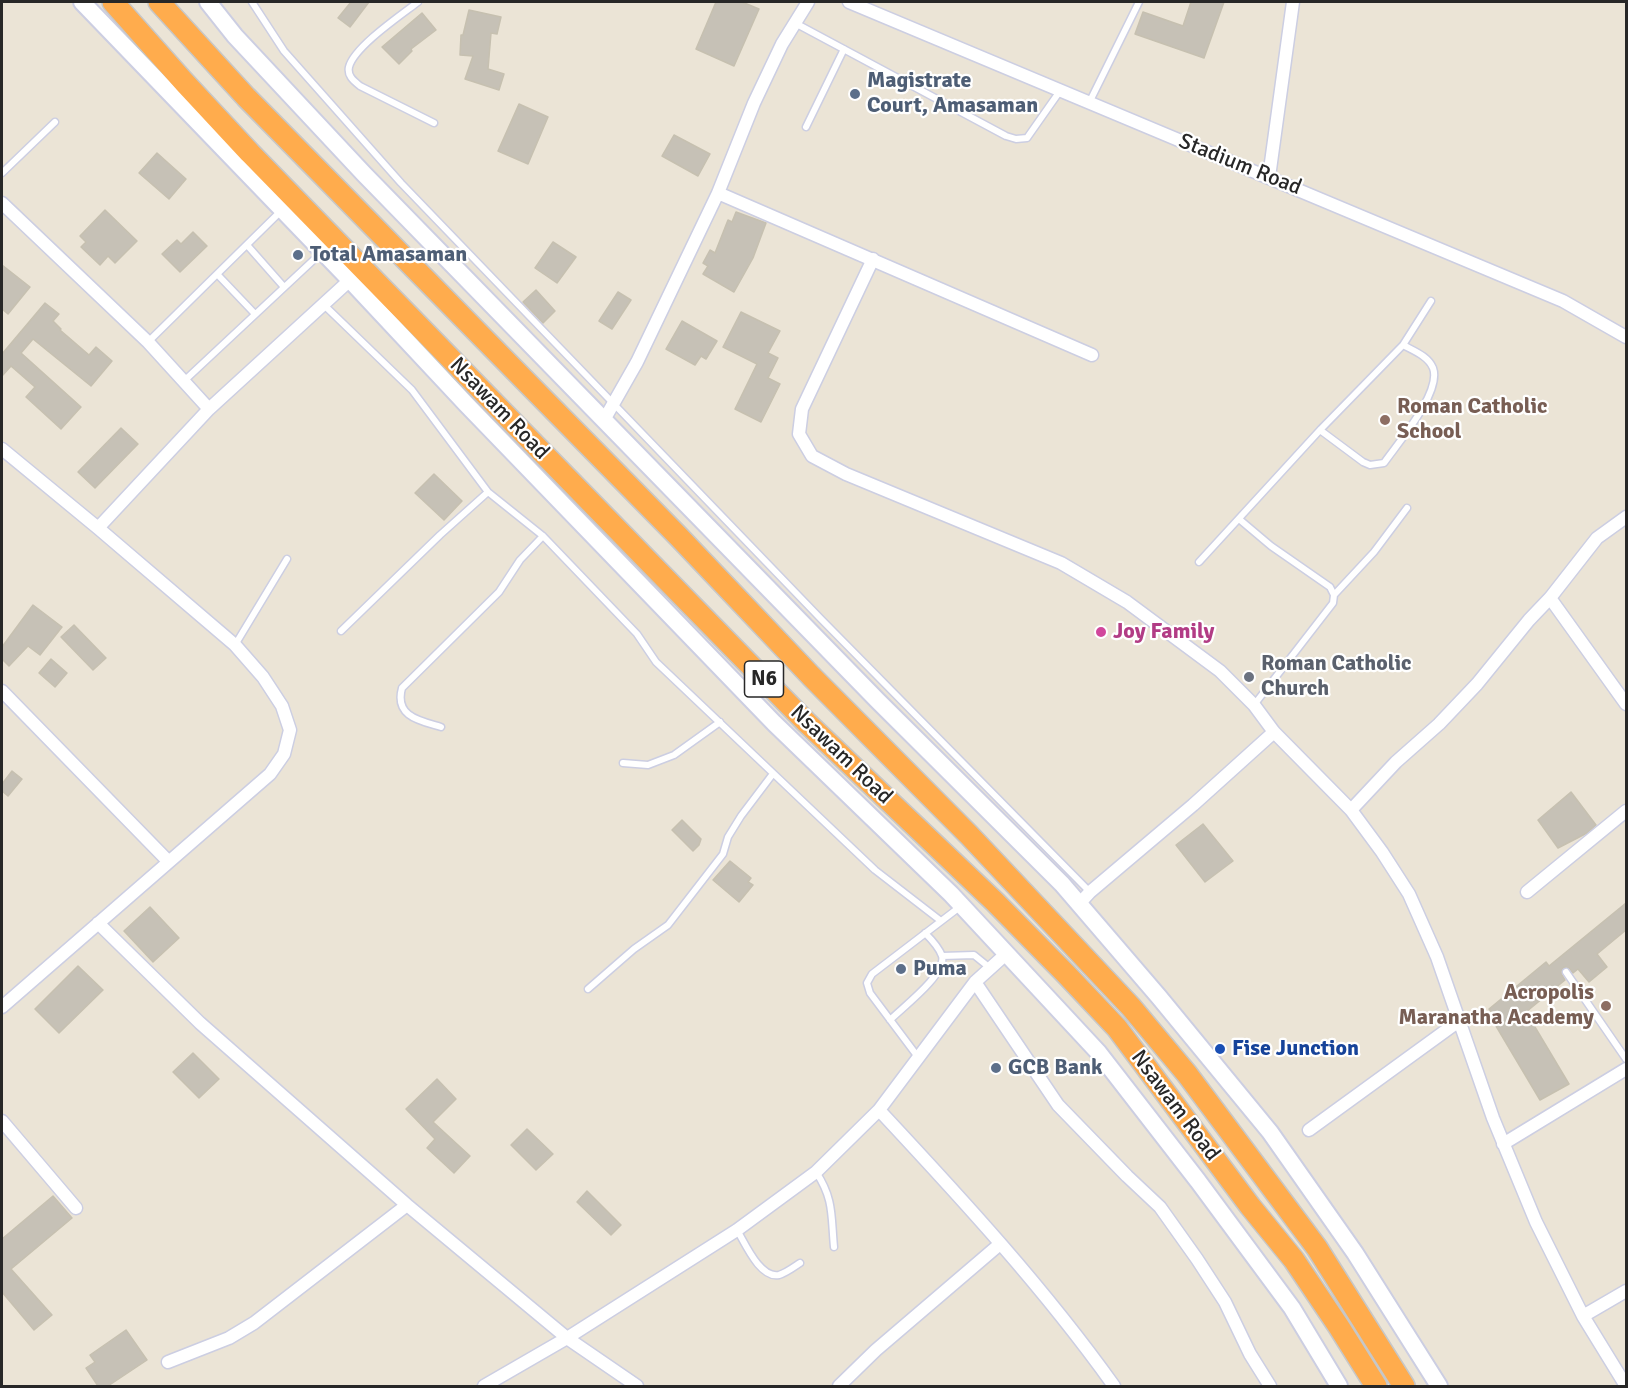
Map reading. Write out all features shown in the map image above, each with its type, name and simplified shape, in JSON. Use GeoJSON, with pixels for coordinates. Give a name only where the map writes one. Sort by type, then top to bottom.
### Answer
{"type":"FeatureCollection","features":[{"type":"Feature","properties":{"kind":"highway","name":"Nsawam Road"},"geometry":{"type":"LineString","coordinates":[[113,2],[250,153],[601,513],[806,722],[995,902],[1117,1028],[1250,1206],[1294,1260],[1376,1386]]}},
{"type":"Feature","properties":{"kind":"highway","name":"Nsawam Road"},"geometry":{"type":"LineString","coordinates":[[159,2],[254,106],[679,537],[811,676],[969,835],[1131,1007],[1188,1074],[1317,1248],[1404,1386]]}},
{"type":"Feature","properties":{"kind":"main road"},"geometry":{"type":"LineString","coordinates":[[82,2],[774,723],[961,906],[1098,1053],[1198,1181],[1292,1308],[1339,1386]]}},
{"type":"Feature","properties":{"kind":"main road"},"geometry":{"type":"LineString","coordinates":[[208,2],[235,36],[364,174],[878,701],[1062,884],[1085,898],[1159,997],[1270,1132],[1355,1253],[1439,1386]]}},
{"type":"Feature","properties":{"kind":"street"},"geometry":{"type":"LineString","coordinates":[[604,420],[637,362],[718,193],[754,103],[782,44],[808,2]]}},
{"type":"Feature","properties":{"kind":"street","name":"Stadium Road"},"geometry":{"type":"LineString","coordinates":[[849,2],[1563,301],[1626,337]]}},
{"type":"Feature","properties":{"kind":"street"},"geometry":{"type":"LineString","coordinates":[[1269,177],[1293,2]]}},
{"type":"Feature","properties":{"kind":"street"},"geometry":{"type":"LineString","coordinates":[[718,193],[1092,355]]}},
{"type":"Feature","properties":{"kind":"street"},"geometry":{"type":"LineString","coordinates":[[2,203],[148,342],[209,409]]}},
{"type":"Feature","properties":{"kind":"street"},"geometry":{"type":"LineString","coordinates":[[873,259],[802,409],[799,434],[812,456],[846,474],[1061,563],[1127,602],[1220,671],[1254,705],[1274,732],[1351,810],[1383,852],[1409,894],[1437,957],[1503,1144],[1536,1222],[1583,1316],[1626,1386]]}},
{"type":"Feature","properties":{"kind":"street"},"geometry":{"type":"LineString","coordinates":[[98,528],[209,409],[350,280]]}},
{"type":"Feature","properties":{"kind":"street"},"geometry":{"type":"LineString","coordinates":[[2,449],[235,645],[263,677],[282,706],[290,730],[284,754],[270,774],[2,1007]]}},
{"type":"Feature","properties":{"kind":"street"},"geometry":{"type":"LineString","coordinates":[[1351,810],[1396,762],[1477,684],[1597,538],[1626,517]]}},
{"type":"Feature","properties":{"kind":"street"},"geometry":{"type":"LineString","coordinates":[[1550,598],[1626,704]]}},
{"type":"Feature","properties":{"kind":"street"},"geometry":{"type":"LineString","coordinates":[[2,691],[168,861]]}},
{"type":"Feature","properties":{"kind":"street"},"geometry":{"type":"LineString","coordinates":[[1085,898],[1274,732]]}},
{"type":"Feature","properties":{"kind":"street"},"geometry":{"type":"LineString","coordinates":[[1527,892],[1626,811]]}},
{"type":"Feature","properties":{"kind":"street"},"geometry":{"type":"LineString","coordinates":[[98,923],[200,1023],[407,1205],[567,1338],[636,1386]]}},
{"type":"Feature","properties":{"kind":"street"},"geometry":{"type":"LineString","coordinates":[[484,1386],[567,1338],[737,1230],[816,1172],[879,1110],[975,982],[1006,954]]}},
{"type":"Feature","properties":{"kind":"street"},"geometry":{"type":"LineString","coordinates":[[975,982],[1058,1105],[1160,1207],[1225,1302],[1250,1354],[1270,1386]]}},
{"type":"Feature","properties":{"kind":"street"},"geometry":{"type":"LineString","coordinates":[[1309,1130],[1459,1021]]}},
{"type":"Feature","properties":{"kind":"street"},"geometry":{"type":"LineString","coordinates":[[1503,1144],[1626,1069]]}},
{"type":"Feature","properties":{"kind":"street"},"geometry":{"type":"LineString","coordinates":[[879,1110],[965,1202],[1114,1386]]}},
{"type":"Feature","properties":{"kind":"street"},"geometry":{"type":"LineString","coordinates":[[2,1121],[76,1208]]}},
{"type":"Feature","properties":{"kind":"street"},"geometry":{"type":"LineString","coordinates":[[168,1362],[229,1338],[254,1323],[407,1205]]}},
{"type":"Feature","properties":{"kind":"street"},"geometry":{"type":"LineString","coordinates":[[839,1386],[876,1350],[1000,1245]]}},
{"type":"Feature","properties":{"kind":"street"},"geometry":{"type":"LineString","coordinates":[[1583,1316],[1626,1291]]}},
{"type":"Feature","properties":{"kind":"lane"},"geometry":{"type":"LineString","coordinates":[[252,2],[284,51],[401,183],[614,403],[1085,898]]}},
{"type":"Feature","properties":{"kind":"lane"},"geometry":{"type":"LineString","coordinates":[[418,2],[355,54],[349,68],[352,80],[360,86],[434,123]]}},
{"type":"Feature","properties":{"kind":"lane"},"geometry":{"type":"LineString","coordinates":[[1089,103],[1139,2]]}},
{"type":"Feature","properties":{"kind":"lane"},"geometry":{"type":"LineString","coordinates":[[795,23],[1006,136],[1016,139],[1027,138],[1060,91]]}},
{"type":"Feature","properties":{"kind":"lane"},"geometry":{"type":"LineString","coordinates":[[806,128],[844,49]]}},
{"type":"Feature","properties":{"kind":"lane"},"geometry":{"type":"LineString","coordinates":[[2,173],[55,122]]}},
{"type":"Feature","properties":{"kind":"lane"},"geometry":{"type":"LineString","coordinates":[[148,342],[283,210]]}},
{"type":"Feature","properties":{"kind":"lane"},"geometry":{"type":"LineString","coordinates":[[247,245],[284,287]]}},
{"type":"Feature","properties":{"kind":"lane"},"geometry":{"type":"LineString","coordinates":[[183,381],[322,252]]}},
{"type":"Feature","properties":{"kind":"lane"},"geometry":{"type":"LineString","coordinates":[[217,274],[255,314]]}},
{"type":"Feature","properties":{"kind":"lane"},"geometry":{"type":"LineString","coordinates":[[1199,562],[1320,430],[1403,345],[1431,301]]}},
{"type":"Feature","properties":{"kind":"lane"},"geometry":{"type":"LineString","coordinates":[[323,304],[412,390],[488,492],[543,536],[637,634],[656,662],[772,775],[875,870],[940,921]]}},
{"type":"Feature","properties":{"kind":"lane"},"geometry":{"type":"LineString","coordinates":[[1320,430],[1363,462],[1370,465],[1384,463],[1429,398],[1434,382],[1433,369],[1426,358],[1403,345]]}},
{"type":"Feature","properties":{"kind":"lane"},"geometry":{"type":"LineString","coordinates":[[341,631],[448,527],[488,492]]}},
{"type":"Feature","properties":{"kind":"lane"},"geometry":{"type":"LineString","coordinates":[[1334,595],[1374,552],[1407,508]]}},
{"type":"Feature","properties":{"kind":"lane"},"geometry":{"type":"LineString","coordinates":[[1239,519],[1271,546],[1330,587],[1334,595],[1333,603],[1254,705]]}},
{"type":"Feature","properties":{"kind":"lane"},"geometry":{"type":"LineString","coordinates":[[441,727],[414,720],[402,704],[400,695],[402,688],[499,592],[520,560],[543,536]]}},
{"type":"Feature","properties":{"kind":"lane"},"geometry":{"type":"LineString","coordinates":[[235,645],[287,559]]}},
{"type":"Feature","properties":{"kind":"lane"},"geometry":{"type":"LineString","coordinates":[[623,763],[648,765],[674,755],[720,722]]}},
{"type":"Feature","properties":{"kind":"lane"},"geometry":{"type":"LineString","coordinates":[[588,988],[634,949],[668,925],[723,854],[728,837],[741,816],[772,775]]}},
{"type":"Feature","properties":{"kind":"lane"},"geometry":{"type":"LineString","coordinates":[[918,1057],[870,993],[867,983],[872,974],[961,906]]}},
{"type":"Feature","properties":{"kind":"lane"},"geometry":{"type":"LineString","coordinates":[[890,1020],[937,975],[942,964],[942,956],[936,945],[925,933]]}},
{"type":"Feature","properties":{"kind":"lane"},"geometry":{"type":"LineString","coordinates":[[942,956],[974,955],[990,968]]}},
{"type":"Feature","properties":{"kind":"lane"},"geometry":{"type":"LineString","coordinates":[[1566,972],[1626,1059]]}},
{"type":"Feature","properties":{"kind":"lane"},"geometry":{"type":"LineString","coordinates":[[816,1172],[830,1199],[834,1247]]}},
{"type":"Feature","properties":{"kind":"lane"},"geometry":{"type":"LineString","coordinates":[[737,1230],[758,1264],[767,1272],[781,1275],[800,1263]]}},
{"type":"Feature","properties":{"kind":"building"},"geometry":{"type":"Polygon","coordinates":[[[351,2],[369,2],[350,27],[338,18],[351,2]]]}},
{"type":"Feature","properties":{"kind":"building"},"geometry":{"type":"Polygon","coordinates":[[[716,2],[742,2],[759,9],[734,66],[696,49],[716,2]]]}},
{"type":"Feature","properties":{"kind":"building"},"geometry":{"type":"Polygon","coordinates":[[[1191,2],[1224,2],[1204,58],[1135,34],[1143,12],[1183,26],[1191,2]]]}},
{"type":"Feature","properties":{"kind":"building"},"geometry":{"type":"Polygon","coordinates":[[[469,10],[501,17],[497,34],[491,33],[488,69],[504,74],[499,90],[465,79],[473,56],[460,55],[461,35],[463,35],[469,10]]]}},
{"type":"Feature","properties":{"kind":"building"},"geometry":{"type":"Polygon","coordinates":[[[422,13],[436,30],[411,49],[412,51],[399,64],[382,47],[422,13]]]}},
{"type":"Feature","properties":{"kind":"building"},"geometry":{"type":"Polygon","coordinates":[[[519,104],[548,117],[528,164],[498,151],[519,104]]]}},
{"type":"Feature","properties":{"kind":"building"},"geometry":{"type":"Polygon","coordinates":[[[674,135],[710,154],[698,176],[662,156],[674,135]]]}},
{"type":"Feature","properties":{"kind":"building"},"geometry":{"type":"Polygon","coordinates":[[[157,153],[186,179],[169,199],[139,173],[157,153]]]}},
{"type":"Feature","properties":{"kind":"building"},"geometry":{"type":"Polygon","coordinates":[[[105,210],[137,241],[115,263],[108,256],[100,265],[81,247],[86,242],[80,236],[105,210]]]}},
{"type":"Feature","properties":{"kind":"building"},"geometry":{"type":"Polygon","coordinates":[[[736,212],[766,223],[753,258],[734,292],[703,274],[708,266],[703,263],[710,250],[715,253],[728,220],[732,222],[736,212]]]}},
{"type":"Feature","properties":{"kind":"building"},"geometry":{"type":"Polygon","coordinates":[[[193,232],[207,246],[180,272],[162,254],[177,240],[181,244],[193,232]]]}},
{"type":"Feature","properties":{"kind":"building"},"geometry":{"type":"Polygon","coordinates":[[[553,242],[576,257],[557,283],[535,268],[553,242]]]}},
{"type":"Feature","properties":{"kind":"building"},"geometry":{"type":"Polygon","coordinates":[[[2,265],[30,287],[8,314],[2,309],[2,265]]]}},
{"type":"Feature","properties":{"kind":"building"},"geometry":{"type":"Polygon","coordinates":[[[536,290],[555,311],[543,323],[523,302],[536,290]]]}},
{"type":"Feature","properties":{"kind":"building"},"geometry":{"type":"Polygon","coordinates":[[[618,292],[631,300],[612,329],[599,321],[618,292]]]}},
{"type":"Feature","properties":{"kind":"building"},"geometry":{"type":"Polygon","coordinates":[[[45,303],[59,314],[53,321],[60,330],[89,355],[96,347],[112,361],[91,386],[33,339],[21,353],[81,407],[61,429],[26,397],[35,387],[11,366],[2,376],[2,354],[45,303]]]}},
{"type":"Feature","properties":{"kind":"building"},"geometry":{"type":"Polygon","coordinates":[[[741,312],[780,331],[768,353],[778,358],[768,378],[780,384],[761,422],[735,409],[757,364],[723,347],[741,312]]]}},
{"type":"Feature","properties":{"kind":"building"},"geometry":{"type":"Polygon","coordinates":[[[682,321],[717,341],[706,359],[701,356],[695,365],[666,349],[682,321]]]}},
{"type":"Feature","properties":{"kind":"building"},"geometry":{"type":"Polygon","coordinates":[[[121,428],[138,444],[95,488],[78,472],[121,428]]]}},
{"type":"Feature","properties":{"kind":"building"},"geometry":{"type":"Polygon","coordinates":[[[434,474],[462,501],[444,520],[415,493],[434,474]]]}},
{"type":"Feature","properties":{"kind":"building"},"geometry":{"type":"Polygon","coordinates":[[[33,605],[62,627],[40,655],[28,646],[9,666],[2,659],[2,647],[33,605]]]}},
{"type":"Feature","properties":{"kind":"building"},"geometry":{"type":"Polygon","coordinates":[[[74,625],[106,658],[93,670],[61,637],[74,625]]]}},
{"type":"Feature","properties":{"kind":"building"},"geometry":{"type":"Polygon","coordinates":[[[51,659],[67,673],[55,687],[39,673],[51,659]]]}},
{"type":"Feature","properties":{"kind":"building"},"geometry":{"type":"Polygon","coordinates":[[[12,771],[22,779],[8,796],[2,791],[2,784],[12,771]]]}},
{"type":"Feature","properties":{"kind":"building"},"geometry":{"type":"Polygon","coordinates":[[[1571,792],[1596,825],[1587,833],[1558,848],[1538,820],[1571,792]]]}},
{"type":"Feature","properties":{"kind":"building"},"geometry":{"type":"Polygon","coordinates":[[[682,820],[701,839],[693,851],[672,830],[682,820]]]}},
{"type":"Feature","properties":{"kind":"building"},"geometry":{"type":"Polygon","coordinates":[[[1203,824],[1233,861],[1205,882],[1176,845],[1203,824]]]}},
{"type":"Feature","properties":{"kind":"building"},"geometry":{"type":"Polygon","coordinates":[[[730,861],[751,878],[748,882],[753,885],[739,902],[713,880],[730,861]]]}},
{"type":"Feature","properties":{"kind":"building"},"geometry":{"type":"Polygon","coordinates":[[[1626,903],[1626,930],[1597,954],[1607,967],[1589,982],[1578,969],[1573,973],[1569,968],[1564,967],[1561,973],[1565,980],[1526,1012],[1569,1084],[1540,1100],[1496,1026],[1501,1023],[1489,1009],[1546,962],[1549,966],[1626,903]]]}},
{"type":"Feature","properties":{"kind":"building"},"geometry":{"type":"Polygon","coordinates":[[[150,907],[179,938],[153,962],[124,931],[150,907]]]}},
{"type":"Feature","properties":{"kind":"building"},"geometry":{"type":"Polygon","coordinates":[[[78,966],[103,990],[59,1033],[35,1009],[78,966]]]}},
{"type":"Feature","properties":{"kind":"building"},"geometry":{"type":"Polygon","coordinates":[[[193,1053],[219,1079],[199,1098],[173,1072],[193,1053]]]}},
{"type":"Feature","properties":{"kind":"building"},"geometry":{"type":"Polygon","coordinates":[[[437,1079],[456,1099],[433,1122],[470,1156],[454,1173],[427,1148],[435,1139],[406,1109],[437,1079]]]}},
{"type":"Feature","properties":{"kind":"building"},"geometry":{"type":"Polygon","coordinates":[[[527,1129],[553,1154],[536,1170],[511,1145],[527,1129]]]}},
{"type":"Feature","properties":{"kind":"building"},"geometry":{"type":"Polygon","coordinates":[[[587,1191],[621,1225],[611,1235],[577,1202],[587,1191]]]}},
{"type":"Feature","properties":{"kind":"building"},"geometry":{"type":"Polygon","coordinates":[[[53,1196],[72,1218],[11,1269],[52,1315],[34,1330],[2,1292],[2,1239],[53,1196]]]}},
{"type":"Feature","properties":{"kind":"building"},"geometry":{"type":"Polygon","coordinates":[[[126,1330],[147,1360],[108,1386],[98,1386],[86,1368],[95,1362],[90,1355],[126,1330]]]}},
{"type":"Feature","properties":{"kind":"place","name":"Magistrate Court, Amasaman"},"geometry":{"type":"Point","coordinates":[855,94]}},
{"type":"Feature","properties":{"kind":"place","name":"Total Amasaman"},"geometry":{"type":"Point","coordinates":[298,255]}},
{"type":"Feature","properties":{"kind":"place","name":"Roman Catholic School"},"geometry":{"type":"Point","coordinates":[1385,420]}},
{"type":"Feature","properties":{"kind":"place","name":"Joy Family"},"geometry":{"type":"Point","coordinates":[1101,632]}},
{"type":"Feature","properties":{"kind":"place","name":"Roman Catholic Church"},"geometry":{"type":"Point","coordinates":[1249,677]}},
{"type":"Feature","properties":{"kind":"place","name":"Puma"},"geometry":{"type":"Point","coordinates":[901,969]}},
{"type":"Feature","properties":{"kind":"place","name":"Acropolis Maranatha Academy"},"geometry":{"type":"Point","coordinates":[1606,1006]}},
{"type":"Feature","properties":{"kind":"place","name":"Fise Junction"},"geometry":{"type":"Point","coordinates":[1220,1049]}},
{"type":"Feature","properties":{"kind":"place","name":"GCB Bank"},"geometry":{"type":"Point","coordinates":[996,1068]}}]}
